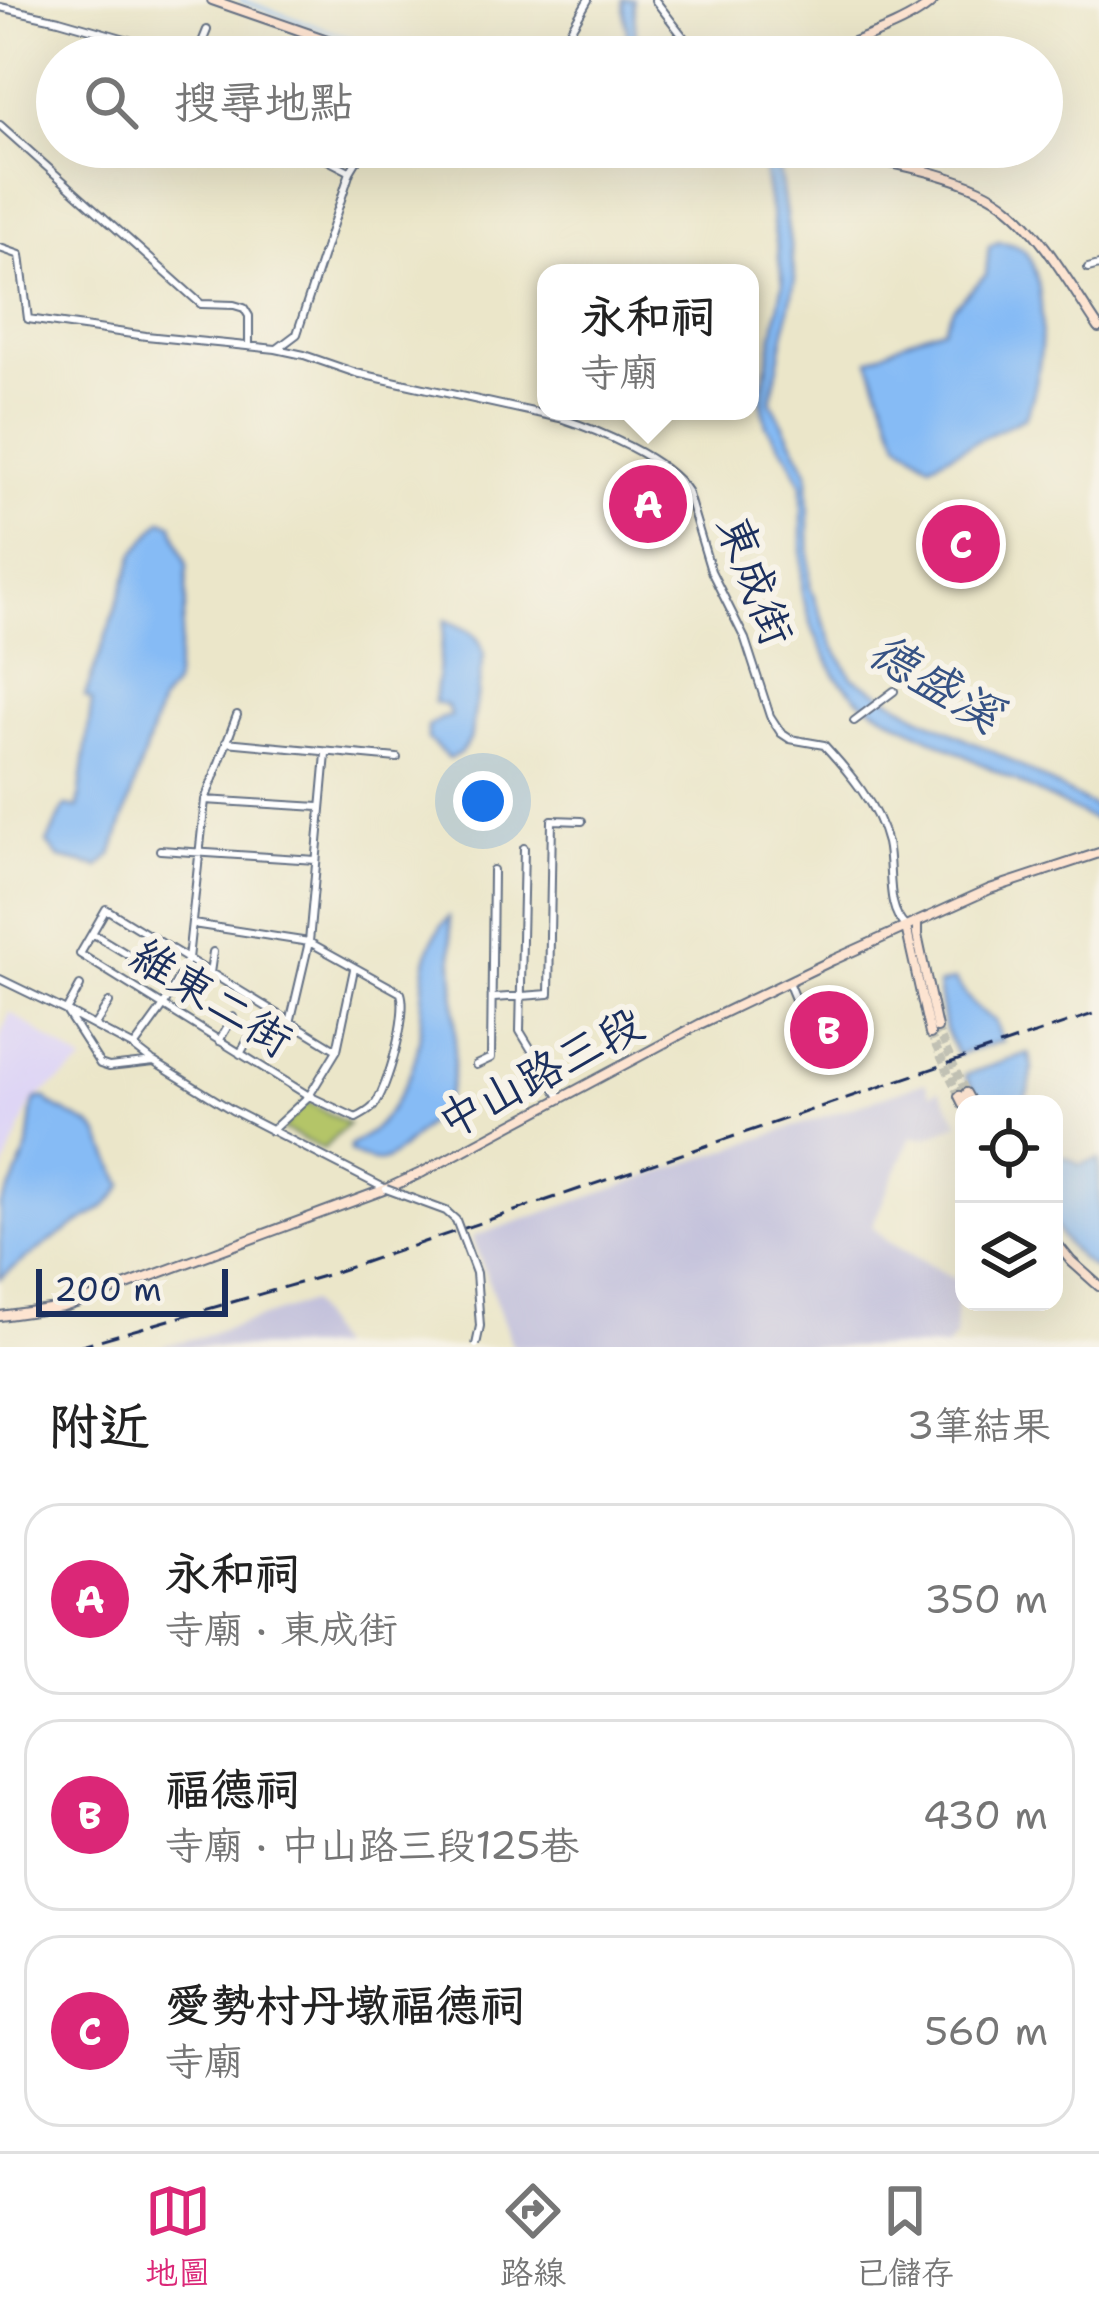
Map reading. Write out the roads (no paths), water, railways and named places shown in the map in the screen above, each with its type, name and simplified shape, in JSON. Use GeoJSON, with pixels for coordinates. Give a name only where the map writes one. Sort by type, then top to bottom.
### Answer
{"type":"FeatureCollection","features":[{"type":"Feature","properties":{"kind":"street"},"geometry":{"type":"LineString","coordinates":[[212,0],[316,36]]}},
{"type":"Feature","properties":{"kind":"street"},"geometry":{"type":"LineString","coordinates":[[567,36],[588,0]]}},
{"type":"Feature","properties":{"kind":"street"},"geometry":{"type":"LineString","coordinates":[[655,0],[683,36]]}},
{"type":"Feature","properties":{"kind":"street"},"geometry":{"type":"LineString","coordinates":[[864,36],[927,8],[934,0]]}},
{"type":"Feature","properties":{"kind":"street"},"geometry":{"type":"LineString","coordinates":[[0,7],[117,36]]}},
{"type":"Feature","properties":{"kind":"street"},"geometry":{"type":"LineString","coordinates":[[204,36],[207,30]]}},
{"type":"Feature","properties":{"kind":"street"},"geometry":{"type":"LineString","coordinates":[[0,125],[36,157]]}},
{"type":"Feature","properties":{"kind":"street"},"geometry":{"type":"LineString","coordinates":[[48,168],[201,304],[244,308],[249,316],[249,345]]}},
{"type":"Feature","properties":{"kind":"street"},"geometry":{"type":"LineString","coordinates":[[343,168],[350,172]]}},
{"type":"Feature","properties":{"kind":"street"},"geometry":{"type":"LineString","coordinates":[[276,349],[297,334],[352,168]]}},
{"type":"Feature","properties":{"kind":"street"},"geometry":{"type":"LineString","coordinates":[[905,168],[977,188],[1000,200],[1021,218],[1099,328]]}},
{"type":"Feature","properties":{"kind":"street","name":"東成街"},"geometry":{"type":"LineString","coordinates":[[0,248],[20,255],[28,319],[276,349],[356,373],[537,413]]}},
{"type":"Feature","properties":{"kind":"street"},"geometry":{"type":"LineString","coordinates":[[1088,268],[1099,265]]}},
{"type":"Feature","properties":{"kind":"street","name":"東成街"},"geometry":{"type":"LineString","coordinates":[[566,420],[656,463],[687,491],[712,571],[745,639],[770,716],[790,739],[824,745],[876,812],[887,843],[895,914],[906,927]]}},
{"type":"Feature","properties":{"kind":"street"},"geometry":{"type":"LineString","coordinates":[[858,719],[892,693]]}},
{"type":"Feature","properties":{"kind":"street"},"geometry":{"type":"LineString","coordinates":[[134,1047],[164,1007],[188,959],[206,800],[237,715]]}},
{"type":"Feature","properties":{"kind":"street"},"geometry":{"type":"LineString","coordinates":[[226,742],[397,758]]}},
{"type":"Feature","properties":{"kind":"street"},"geometry":{"type":"LineString","coordinates":[[290,1023],[309,942],[326,754]]}},
{"type":"Feature","properties":{"kind":"street"},"geometry":{"type":"LineString","coordinates":[[206,800],[319,807]]}},
{"type":"Feature","properties":{"kind":"street"},"geometry":{"type":"LineString","coordinates":[[494,998],[549,994],[552,820],[582,821]]}},
{"type":"Feature","properties":{"kind":"street"},"geometry":{"type":"LineString","coordinates":[[524,848],[520,1031],[560,1097]]}},
{"type":"Feature","properties":{"kind":"street"},"geometry":{"type":"LineString","coordinates":[[160,850],[316,860]]}},
{"type":"Feature","properties":{"kind":"street","name":"中山路三段"},"geometry":{"type":"LineString","coordinates":[[0,1316],[89,1299],[386,1189],[788,982],[990,889],[1099,853]]}},
{"type":"Feature","properties":{"kind":"street"},"geometry":{"type":"LineString","coordinates":[[476,1065],[491,1058],[494,870]]}},
{"type":"Feature","properties":{"kind":"street","name":"維東二街"},"geometry":{"type":"LineString","coordinates":[[188,959],[106,910],[80,954],[309,1096],[356,1118],[372,1108],[382,1092],[404,1001],[401,993],[354,969]]}},
{"type":"Feature","properties":{"kind":"street"},"geometry":{"type":"LineString","coordinates":[[906,927],[933,1031],[917,922]]}},
{"type":"Feature","properties":{"kind":"street"},"geometry":{"type":"LineString","coordinates":[[194,924],[309,942],[354,969],[337,1050],[309,1096],[272,1131]]}},
{"type":"Feature","properties":{"kind":"street"},"geometry":{"type":"LineString","coordinates":[[92,933],[145,964]]}},
{"type":"Feature","properties":{"kind":"street"},"geometry":{"type":"LineString","coordinates":[[209,973],[213,952]]}},
{"type":"Feature","properties":{"kind":"street"},"geometry":{"type":"LineString","coordinates":[[188,959],[337,1050]]}},
{"type":"Feature","properties":{"kind":"street"},"geometry":{"type":"LineString","coordinates":[[0,979],[134,1047],[272,1131],[386,1189],[446,1211],[456,1220],[476,1273],[480,1326],[476,1346]]}},
{"type":"Feature","properties":{"kind":"street"},"geometry":{"type":"LineString","coordinates":[[788,982],[800,1028]]}},
{"type":"Feature","properties":{"kind":"street"},"geometry":{"type":"LineString","coordinates":[[176,983],[196,994]]}},
{"type":"Feature","properties":{"kind":"street"},"geometry":{"type":"LineString","coordinates":[[66,1011],[80,986]]}},
{"type":"Feature","properties":{"kind":"street"},"geometry":{"type":"LineString","coordinates":[[94,1026],[110,1003]]}},
{"type":"Feature","properties":{"kind":"street"},"geometry":{"type":"LineString","coordinates":[[66,1011],[100,1064],[154,1062]]}},
{"type":"Feature","properties":{"kind":"street"},"geometry":{"type":"LineString","coordinates":[[219,1041],[233,1017]]}},
{"type":"Feature","properties":{"kind":"street"},"geometry":{"type":"LineString","coordinates":[[240,1054],[253,1031]]}},
{"type":"Feature","properties":{"kind":"street"},"geometry":{"type":"LineString","coordinates":[[1063,1252],[1099,1286]]}},
{"type":"Feature","properties":{"kind":"water"},"geometry":{"type":"Polygon","coordinates":[[[623,0],[633,0],[636,36],[627,36],[623,0]]]}},
{"type":"Feature","properties":{"kind":"water"},"geometry":{"type":"Polygon","coordinates":[[[776,168],[780,175],[795,279],[771,401],[808,471],[810,587],[833,645],[852,677],[1099,810],[1099,823],[900,723],[861,701],[836,676],[802,594],[802,485],[766,425],[761,398],[783,282],[764,169],[776,168]]]}},
{"type":"Feature","properties":{"kind":"water"},"geometry":{"type":"Polygon","coordinates":[[[999,242],[1025,252],[1038,286],[1042,334],[1031,401],[1025,417],[930,464],[899,441],[869,360],[943,328],[954,307],[986,275],[989,246],[999,242]]]}},
{"type":"Feature","properties":{"kind":"water"},"geometry":{"type":"Polygon","coordinates":[[[162,520],[172,524],[187,565],[174,685],[161,702],[112,855],[99,867],[59,858],[47,843],[65,806],[78,808],[92,701],[85,696],[135,553],[162,520]]]}},
{"type":"Feature","properties":{"kind":"water"},"geometry":{"type":"Polygon","coordinates":[[[445,620],[475,636],[484,654],[470,740],[449,759],[428,739],[428,727],[451,716],[447,706],[434,702],[445,620]]]}},
{"type":"Feature","properties":{"kind":"water"},"geometry":{"type":"Polygon","coordinates":[[[449,917],[455,1033],[448,1094],[430,1121],[398,1151],[386,1160],[367,1160],[350,1151],[350,1146],[379,1124],[409,1076],[419,1041],[425,966],[437,932],[449,917]]]}},
{"type":"Feature","properties":{"kind":"water"},"geometry":{"type":"Polygon","coordinates":[[[954,980],[975,1007],[995,1021],[1002,1041],[957,1055],[945,1029],[938,985],[954,980]]]}},
{"type":"Feature","properties":{"kind":"water"},"geometry":{"type":"Polygon","coordinates":[[[1028,1053],[1032,1066],[1026,1095],[977,1095],[965,1075],[1028,1053]]]}},
{"type":"Feature","properties":{"kind":"water"},"geometry":{"type":"Polygon","coordinates":[[[37,1099],[47,1099],[99,1134],[123,1185],[104,1207],[0,1278],[0,1206],[28,1147],[37,1099]]]}},
{"type":"Feature","properties":{"kind":"water"},"geometry":{"type":"Polygon","coordinates":[[[1063,1157],[1079,1165],[1099,1159],[1099,1271],[1063,1239],[1063,1157]]]}},
{"type":"Feature","properties":{"kind":"waterway"},"geometry":{"type":"LineString","coordinates":[[240,0],[342,36]]}},
{"type":"Feature","properties":{"kind":"tunnel"},"geometry":{"type":"LineString","coordinates":[[937,1028],[966,1093]]}},
{"type":"Feature","properties":{"kind":"tunnel"},"geometry":{"type":"LineString","coordinates":[[930,1034],[959,1095]]}},
{"type":"Feature","properties":{"kind":"railway"},"geometry":{"type":"LineString","coordinates":[[75,1347],[327,1275],[1099,1012]]}},
{"type":"Feature","properties":{"kind":"place","name":"永和祠"},"geometry":{"type":"Point","coordinates":[648,504]}},
{"type":"Feature","properties":{"kind":"place","name":"愛勢村丹墩福德祠"},"geometry":{"type":"Point","coordinates":[961,544]}},
{"type":"Feature","properties":{"kind":"place","name":"福德祠"},"geometry":{"type":"Point","coordinates":[829,1030]}},
{"type":"Feature","properties":{"kind":"water label","name":"德盛溪"},"geometry":{"type":"Point","coordinates":[936,682]}}]}
